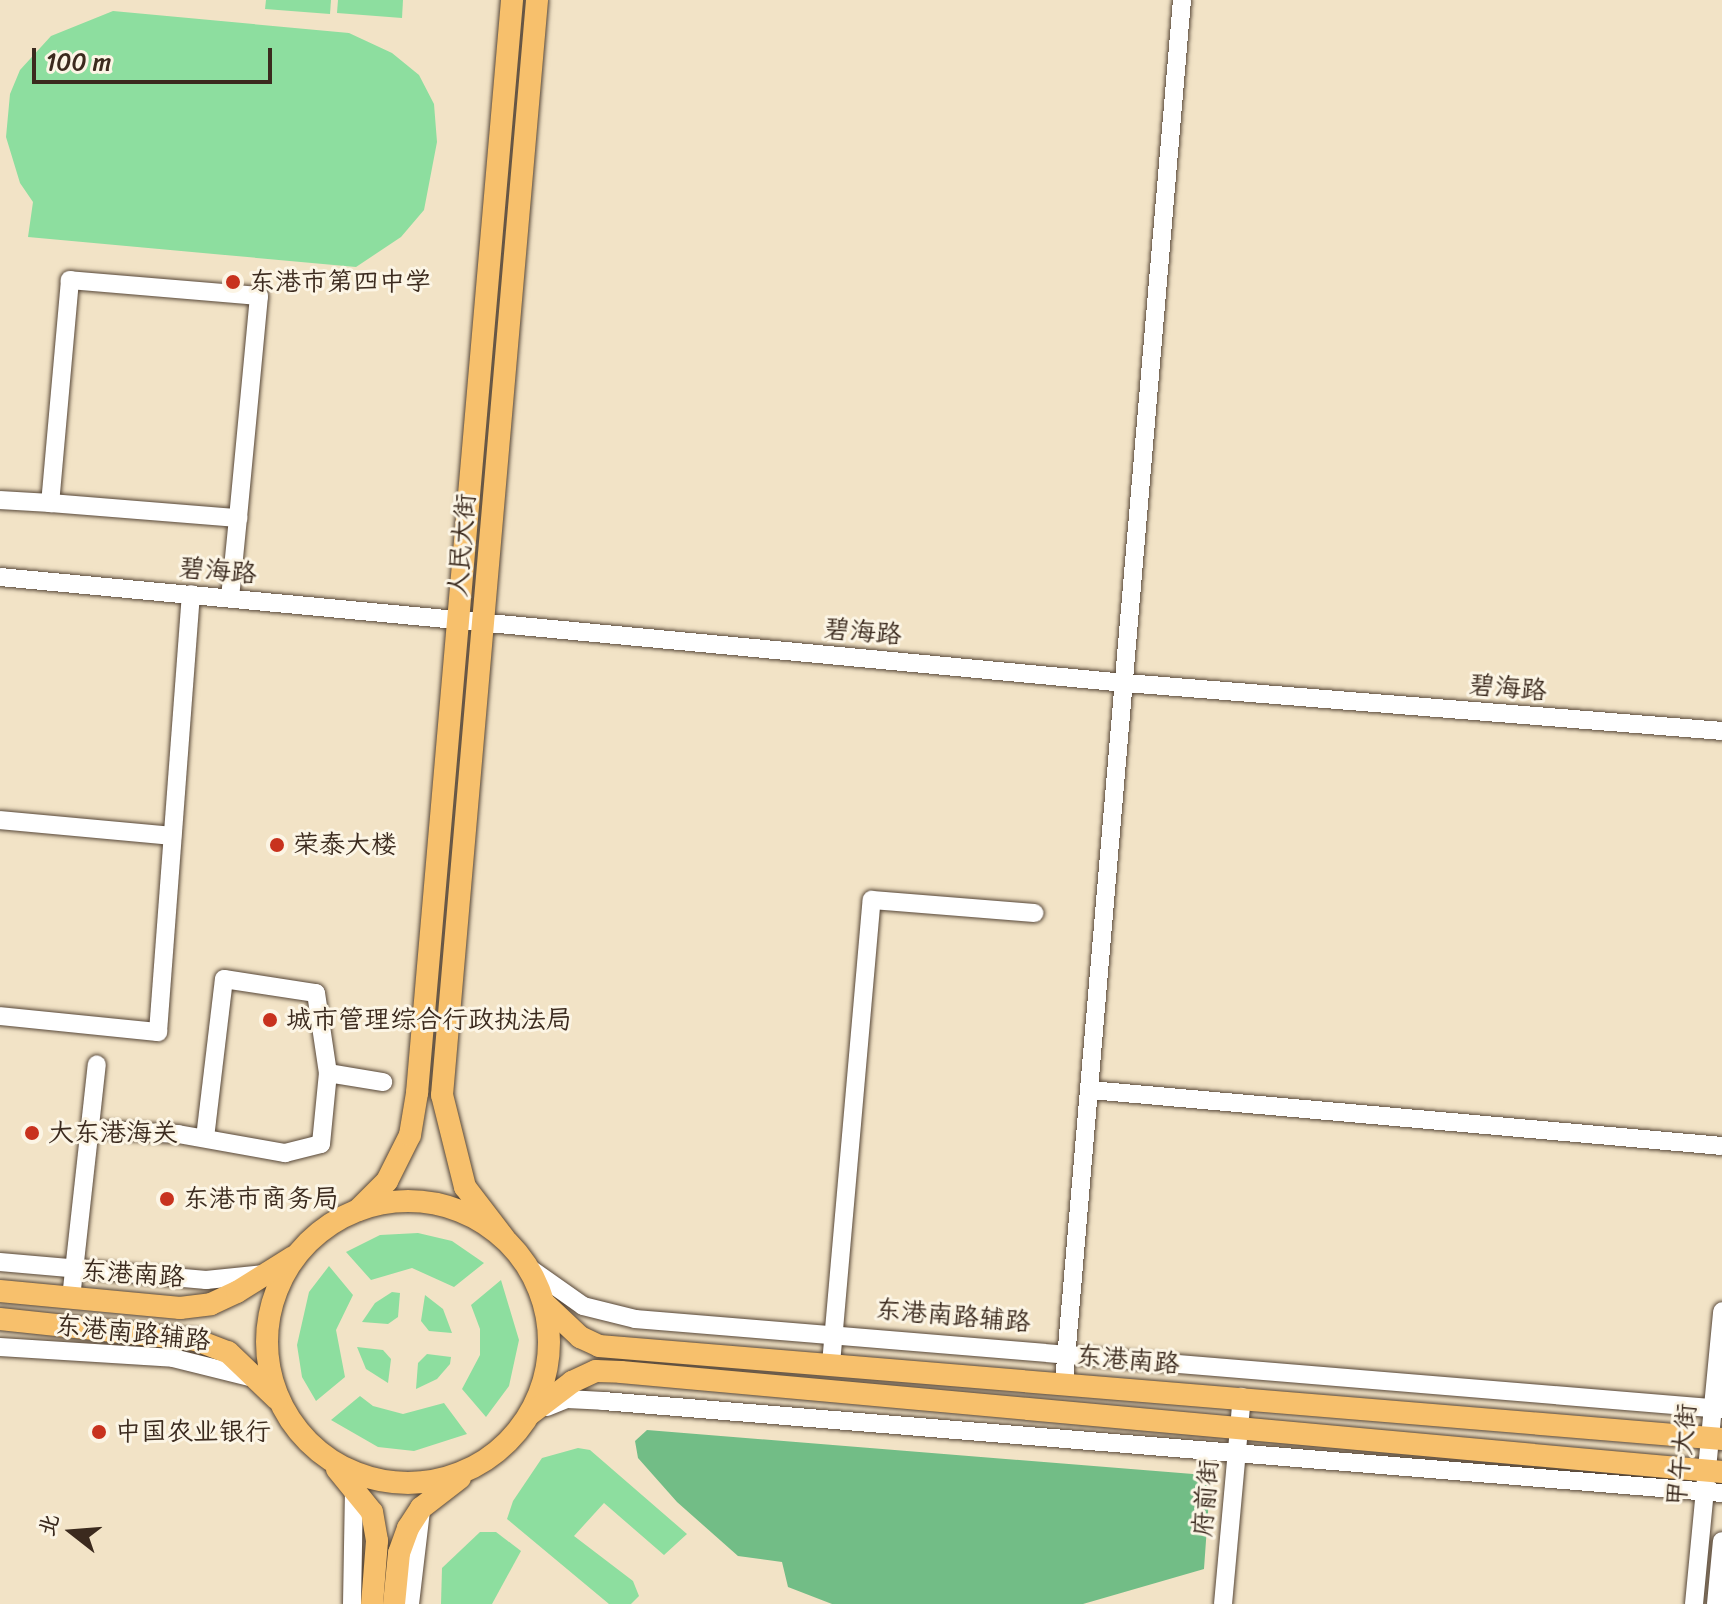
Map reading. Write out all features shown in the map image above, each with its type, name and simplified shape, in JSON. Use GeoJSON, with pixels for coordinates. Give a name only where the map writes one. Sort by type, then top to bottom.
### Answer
{"type":"FeatureCollection","features":[{"type":"Feature","properties":{"kind":"main road","name":"人民大街"},"geometry":{"type":"LineString","coordinates":[[358,1210],[387,1181],[410,1135],[417,1093],[512,0]]}},
{"type":"Feature","properties":{"kind":"main road","name":"人民大街"},"geometry":{"type":"LineString","coordinates":[[504,1238],[465,1187],[442,1095],[537,0]]}},
{"type":"Feature","properties":{"kind":"main road"},"geometry":{"type":"LineString","coordinates":[[280,1402],[269,1366],[267,1328],[277,1289],[298,1254],[324,1229],[358,1210],[395,1201],[435,1203],[470,1215],[504,1238],[528,1267],[544,1303],[549,1340],[545,1377],[530,1414]]}},
{"type":"Feature","properties":{"kind":"main road","name":"东港南路"},"geometry":{"type":"LineString","coordinates":[[0,1291],[180,1308],[211,1304],[298,1254]]}},
{"type":"Feature","properties":{"kind":"main road","name":"东港南路"},"geometry":{"type":"LineString","coordinates":[[544,1303],[580,1337],[599,1346],[1716,1438]]}},
{"type":"Feature","properties":{"kind":"main road"},"geometry":{"type":"LineString","coordinates":[[0,1319],[155,1333],[228,1352],[280,1402],[300,1434],[354,1487],[372,1512],[375,1566],[372,1604]]}},
{"type":"Feature","properties":{"kind":"main road"},"geometry":{"type":"LineString","coordinates":[[394,1604],[399,1553],[421,1508],[507,1443],[530,1414],[572,1382],[596,1371],[1239,1429],[1714,1482]]}},
{"type":"Feature","properties":{"kind":"main road"},"geometry":{"type":"LineString","coordinates":[[328,1459],[364,1477],[401,1484],[440,1480],[476,1466]]}},
{"type":"Feature","properties":{"kind":"street"},"geometry":{"type":"LineString","coordinates":[[1064,1382],[1182,0]]}},
{"type":"Feature","properties":{"kind":"street"},"geometry":{"type":"LineString","coordinates":[[50,503],[70,280],[259,296],[230,598]]}},
{"type":"Feature","properties":{"kind":"street"},"geometry":{"type":"LineString","coordinates":[[0,500],[238,518]]}},
{"type":"Feature","properties":{"kind":"street","name":"碧海路"},"geometry":{"type":"LineString","coordinates":[[0,577],[1126,683],[1722,731]]}},
{"type":"Feature","properties":{"kind":"street"},"geometry":{"type":"LineString","coordinates":[[0,1016],[158,1032],[191,594]]}},
{"type":"Feature","properties":{"kind":"street"},"geometry":{"type":"LineString","coordinates":[[0,820],[172,836]]}},
{"type":"Feature","properties":{"kind":"street"},"geometry":{"type":"LineString","coordinates":[[831,1364],[872,900],[1034,913]]}},
{"type":"Feature","properties":{"kind":"street"},"geometry":{"type":"LineString","coordinates":[[90,1129],[205,1138],[285,1153],[321,1144],[328,1073],[316,993],[224,979],[205,1138]]}},
{"type":"Feature","properties":{"kind":"street"},"geometry":{"type":"LineString","coordinates":[[71,1298],[97,1064]]}},
{"type":"Feature","properties":{"kind":"street"},"geometry":{"type":"LineString","coordinates":[[328,1073],[383,1082]]}},
{"type":"Feature","properties":{"kind":"street"},"geometry":{"type":"LineString","coordinates":[[1090,1090],[1722,1146]]}},
{"type":"Feature","properties":{"kind":"street"},"geometry":{"type":"LineString","coordinates":[[0,1262],[206,1280],[267,1274]]}},
{"type":"Feature","properties":{"kind":"street","name":"东港南路辅路"},"geometry":{"type":"LineString","coordinates":[[528,1267],[583,1306],[635,1319],[834,1331],[1718,1408]]}},
{"type":"Feature","properties":{"kind":"street","name":"甲午大街"},"geometry":{"type":"LineString","coordinates":[[1694,1604],[1714,1482],[1722,1311]]}},
{"type":"Feature","properties":{"kind":"street","name":"东港南路辅路"},"geometry":{"type":"LineString","coordinates":[[0,1347],[173,1358],[258,1380]]}},
{"type":"Feature","properties":{"kind":"street","name":"府前街"},"geometry":{"type":"LineString","coordinates":[[1223,1604],[1242,1397]]}},
{"type":"Feature","properties":{"kind":"street"},"geometry":{"type":"LineString","coordinates":[[530,1414],[567,1399],[1236,1456],[1714,1482]]}},
{"type":"Feature","properties":{"kind":"street"},"geometry":{"type":"LineString","coordinates":[[352,1604],[354,1487]]}},
{"type":"Feature","properties":{"kind":"street"},"geometry":{"type":"LineString","coordinates":[[410,1604],[421,1508]]}},
{"type":"Feature","properties":{"kind":"street"},"geometry":{"type":"LineString","coordinates":[[1716,1604],[1722,1541]]}},
{"type":"Feature","properties":{"kind":"green space"},"geometry":{"type":"Polygon","coordinates":[[[266,0],[331,0],[330,14],[265,9],[266,0]]]}},
{"type":"Feature","properties":{"kind":"green space"},"geometry":{"type":"Polygon","coordinates":[[[338,0],[403,0],[402,18],[337,13],[338,0]]]}},
{"type":"Feature","properties":{"kind":"green space"},"geometry":{"type":"Polygon","coordinates":[[[113,11],[349,33],[392,53],[419,75],[434,104],[437,142],[424,210],[401,237],[356,267],[28,237],[33,202],[20,183],[6,137],[10,94],[20,70],[51,36],[113,11]]]}},
{"type":"Feature","properties":{"kind":"green space"},"geometry":{"type":"Polygon","coordinates":[[[418,1233],[452,1241],[484,1263],[454,1287],[412,1268],[371,1280],[346,1252],[380,1235],[418,1233]]]}},
{"type":"Feature","properties":{"kind":"green space"},"geometry":{"type":"Polygon","coordinates":[[[329,1266],[353,1295],[336,1330],[345,1377],[316,1401],[302,1377],[297,1345],[309,1292],[329,1266]]]}},
{"type":"Feature","properties":{"kind":"green space"},"geometry":{"type":"Polygon","coordinates":[[[501,1280],[519,1340],[509,1386],[486,1417],[462,1389],[480,1355],[480,1329],[471,1305],[501,1280]]]}},
{"type":"Feature","properties":{"kind":"green space"},"geometry":{"type":"Polygon","coordinates":[[[392,1292],[400,1293],[398,1317],[388,1324],[362,1322],[375,1303],[392,1292]]]}},
{"type":"Feature","properties":{"kind":"green space"},"geometry":{"type":"Polygon","coordinates":[[[425,1295],[443,1309],[452,1333],[429,1331],[421,1321],[425,1295]]]}},
{"type":"Feature","properties":{"kind":"green space"},"geometry":{"type":"Polygon","coordinates":[[[357,1347],[383,1350],[391,1359],[388,1383],[366,1369],[357,1347]]]}},
{"type":"Feature","properties":{"kind":"green space"},"geometry":{"type":"Polygon","coordinates":[[[427,1354],[451,1357],[450,1364],[437,1379],[416,1389],[418,1363],[427,1354]]]}},
{"type":"Feature","properties":{"kind":"green space"},"geometry":{"type":"Polygon","coordinates":[[[360,1396],[373,1406],[403,1414],[444,1403],[467,1434],[414,1451],[378,1447],[331,1420],[360,1396]]]}},
{"type":"Feature","properties":{"kind":"green space"},"geometry":{"type":"Polygon","coordinates":[[[647,1430],[1193,1474],[1210,1484],[1204,1569],[1083,1604],[832,1604],[788,1587],[782,1562],[738,1556],[677,1502],[638,1458],[635,1441],[647,1430]]]}},
{"type":"Feature","properties":{"kind":"green space"},"geometry":{"type":"Polygon","coordinates":[[[578,1448],[590,1450],[687,1534],[664,1555],[604,1503],[574,1536],[633,1581],[639,1596],[631,1604],[609,1604],[507,1519],[513,1501],[542,1458],[578,1448]]]}},
{"type":"Feature","properties":{"kind":"green space"},"geometry":{"type":"Polygon","coordinates":[[[480,1532],[496,1532],[521,1551],[492,1604],[441,1604],[442,1568],[480,1532]]]}},
{"type":"Feature","properties":{"kind":"place","name":"东港市第四中学"},"geometry":{"type":"Point","coordinates":[233,282]}},
{"type":"Feature","properties":{"kind":"place","name":"荣泰大楼"},"geometry":{"type":"Point","coordinates":[277,845]}},
{"type":"Feature","properties":{"kind":"place","name":"城市管理综合行政执法局"},"geometry":{"type":"Point","coordinates":[270,1020]}},
{"type":"Feature","properties":{"kind":"place","name":"大东港海关"},"geometry":{"type":"Point","coordinates":[32,1133]}},
{"type":"Feature","properties":{"kind":"place","name":"东港市商务局"},"geometry":{"type":"Point","coordinates":[167,1199]}},
{"type":"Feature","properties":{"kind":"place","name":"中国农业银行"},"geometry":{"type":"Point","coordinates":[99,1432]}}]}
